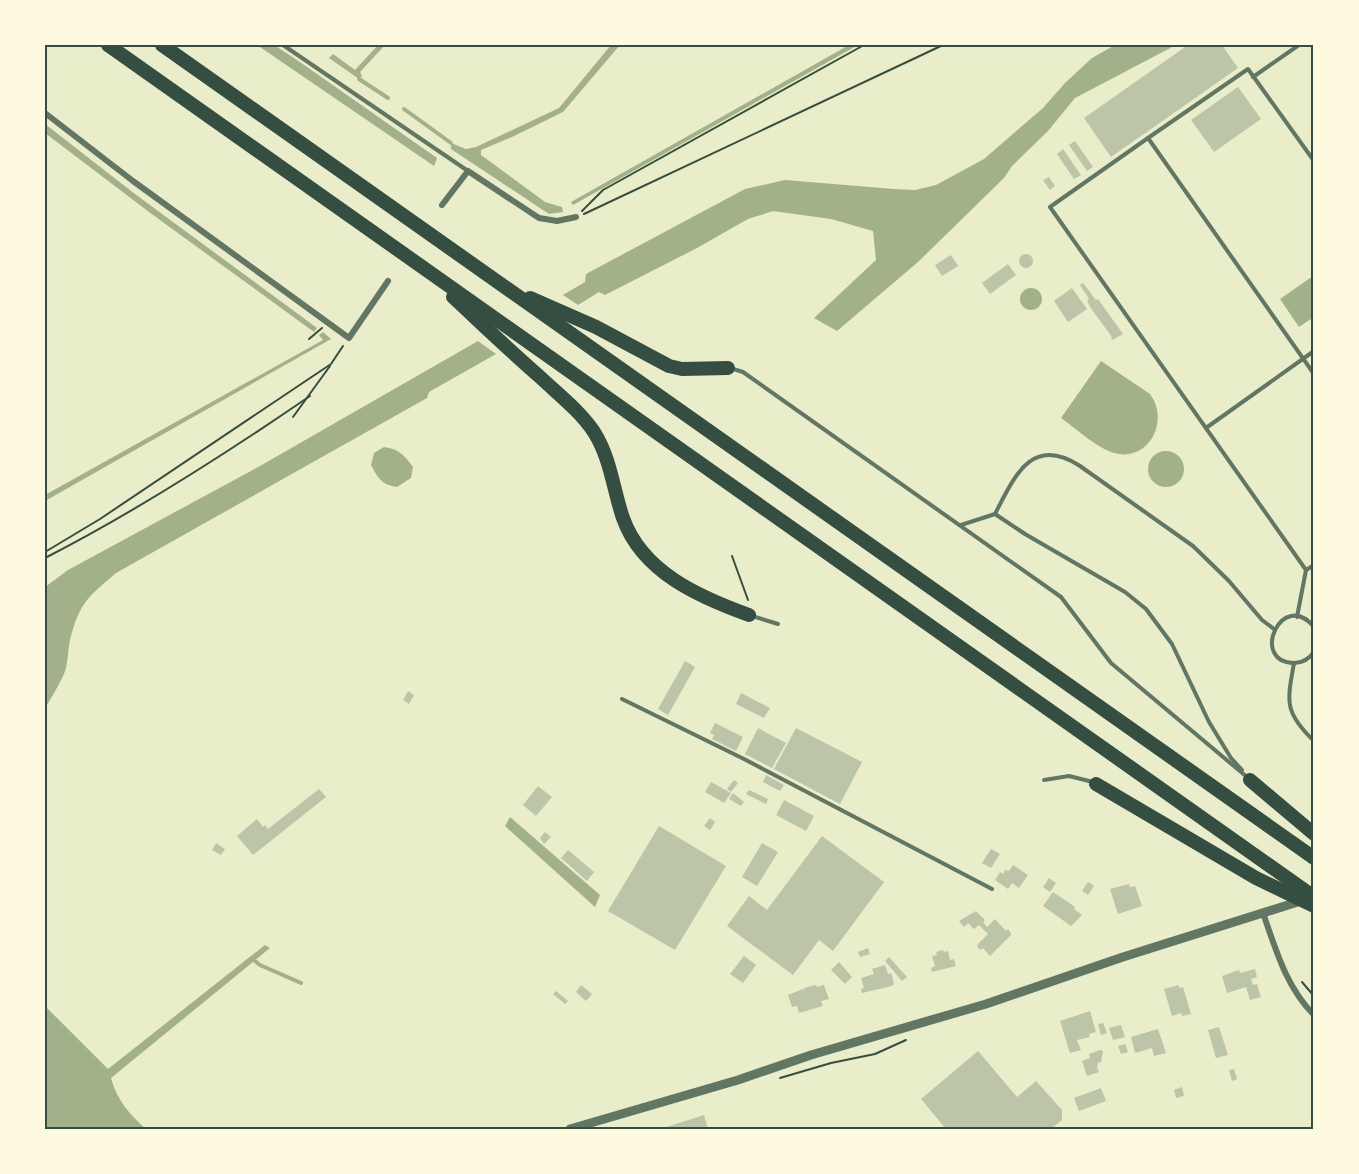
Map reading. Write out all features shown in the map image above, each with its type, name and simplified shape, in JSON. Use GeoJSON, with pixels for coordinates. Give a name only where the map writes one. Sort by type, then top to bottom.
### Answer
{"type":"FeatureCollection","features":[{"type":"Feature","properties":{"kind":"highway"},"geometry":{"type":"LineString","coordinates":[[108,45],[1314,897]]}},
{"type":"Feature","properties":{"kind":"highway"},"geometry":{"type":"LineString","coordinates":[[162,45],[1314,858]]}},
{"type":"Feature","properties":{"kind":"highway"},"geometry":{"type":"LineString","coordinates":[[414,261],[570,405],[587,424],[607,458],[626,525],[639,548],[652,564],[690,589],[751,616]]}},
{"type":"Feature","properties":{"kind":"highway"},"geometry":{"type":"LineString","coordinates":[[504,286],[596,327],[669,366],[682,369],[728,368]]}},
{"type":"Feature","properties":{"kind":"highway"},"geometry":{"type":"LineString","coordinates":[[1250,780],[1314,834]]}},
{"type":"Feature","properties":{"kind":"highway"},"geometry":{"type":"LineString","coordinates":[[1096,784],[1257,878],[1314,906]]}},
{"type":"Feature","properties":{"kind":"street"},"geometry":{"type":"LineString","coordinates":[[45,113],[133,181],[349,338],[388,281]]}},
{"type":"Feature","properties":{"kind":"street"},"geometry":{"type":"LineString","coordinates":[[442,205],[468,171],[539,218],[557,221],[576,217]]}},
{"type":"Feature","properties":{"kind":"street"},"geometry":{"type":"LineString","coordinates":[[570,1129],[601,1125],[811,1055],[986,1004],[1314,897]]}},
{"type":"Feature","properties":{"kind":"street"},"geometry":{"type":"LineString","coordinates":[[1263,913],[1287,980],[1314,1016]]}},
{"type":"Feature","properties":{"kind":"lane"},"geometry":{"type":"LineString","coordinates":[[283,45],[468,171]]}},
{"type":"Feature","properties":{"kind":"lane"},"geometry":{"type":"LineString","coordinates":[[1253,77],[1299,45]]}},
{"type":"Feature","properties":{"kind":"lane"},"geometry":{"type":"LineString","coordinates":[[1297,617],[1306,570],[1050,207],[1248,69],[1314,161]]}},
{"type":"Feature","properties":{"kind":"lane"},"geometry":{"type":"LineString","coordinates":[[1148,138],[1314,374]]}},
{"type":"Feature","properties":{"kind":"lane"},"geometry":{"type":"LineString","coordinates":[[1206,428],[1314,351]]}},
{"type":"Feature","properties":{"kind":"lane"},"geometry":{"type":"LineString","coordinates":[[728,368],[743,372],[1061,597],[1116,668],[1250,780]]}},
{"type":"Feature","properties":{"kind":"lane"},"geometry":{"type":"LineString","coordinates":[[960,525],[995,514],[1006,493],[1029,461],[1045,454],[1068,459],[1193,546],[1229,580],[1262,620],[1274,629]]}},
{"type":"Feature","properties":{"kind":"lane"},"geometry":{"type":"LineString","coordinates":[[995,514],[1025,534],[1125,591],[1146,609],[1173,644],[1220,741],[1250,780]]}},
{"type":"Feature","properties":{"kind":"lane"},"geometry":{"type":"LineString","coordinates":[[1306,570],[1314,565]]}},
{"type":"Feature","properties":{"kind":"lane"},"geometry":{"type":"LineString","coordinates":[[751,616],[778,624]]}},
{"type":"Feature","properties":{"kind":"lane"},"geometry":{"type":"LineString","coordinates":[[1314,627],[1304,619],[1297,617],[1282,621],[1274,629],[1271,641],[1273,648],[1283,660],[1294,663],[1305,661],[1314,652]]}},
{"type":"Feature","properties":{"kind":"lane"},"geometry":{"type":"LineString","coordinates":[[1294,663],[1288,703],[1296,720],[1314,741]]}},
{"type":"Feature","properties":{"kind":"lane"},"geometry":{"type":"LineString","coordinates":[[622,699],[744,759],[992,888]]}},
{"type":"Feature","properties":{"kind":"lane"},"geometry":{"type":"LineString","coordinates":[[1044,780],[1069,776],[1096,784]]}},
{"type":"Feature","properties":{"kind":"path"},"geometry":{"type":"LineString","coordinates":[[576,217],[603,190],[864,45]]}},
{"type":"Feature","properties":{"kind":"path"},"geometry":{"type":"LineString","coordinates":[[576,217],[624,197],[943,45]]}},
{"type":"Feature","properties":{"kind":"path"},"geometry":{"type":"LineString","coordinates":[[309,339],[329,323]]}},
{"type":"Feature","properties":{"kind":"path"},"geometry":{"type":"LineString","coordinates":[[293,417],[349,338]]}},
{"type":"Feature","properties":{"kind":"path"},"geometry":{"type":"LineString","coordinates":[[45,552],[100,519],[333,361]]}},
{"type":"Feature","properties":{"kind":"path"},"geometry":{"type":"LineString","coordinates":[[45,558],[103,528],[225,454],[310,396]]}},
{"type":"Feature","properties":{"kind":"path"},"geometry":{"type":"LineString","coordinates":[[732,556],[751,616]]}},
{"type":"Feature","properties":{"kind":"shaded area"},"geometry":{"type":"Polygon","coordinates":[[[257,45],[274,45],[297,60],[437,158],[434,166],[257,45]]]}},
{"type":"Feature","properties":{"kind":"shaded area"},"geometry":{"type":"Polygon","coordinates":[[[378,45],[385,45],[360,72],[362,76],[359,79],[329,58],[333,54],[355,70],[378,45]]]}},
{"type":"Feature","properties":{"kind":"shaded area"},"geometry":{"type":"Polygon","coordinates":[[[611,45],[620,45],[563,112],[481,150],[481,155],[545,202],[562,207],[563,212],[549,214],[451,149],[451,143],[466,149],[476,147],[559,108],[611,45]]]}},
{"type":"Feature","properties":{"kind":"shaded area"},"geometry":{"type":"Polygon","coordinates":[[[849,45],[858,45],[573,205],[571,202],[849,45]]]}},
{"type":"Feature","properties":{"kind":"shaded area"},"geometry":{"type":"Polygon","coordinates":[[[1115,45],[1176,45],[1075,98],[1048,131],[1012,166],[1004,178],[918,262],[837,331],[814,318],[876,260],[873,231],[831,219],[773,211],[748,219],[605,295],[599,292],[578,305],[563,295],[585,282],[586,274],[745,189],[785,180],[915,190],[936,185],[984,159],[1043,108],[1092,58],[1115,45]]]}},
{"type":"Feature","properties":{"kind":"shaded area"},"geometry":{"type":"Polygon","coordinates":[[[45,124],[135,194],[317,328],[314,332],[45,133],[45,124]]]}},
{"type":"Feature","properties":{"kind":"shaded area"},"geometry":{"type":"Polygon","coordinates":[[[1313,276],[1314,317],[1299,327],[1280,299],[1313,276]]]}},
{"type":"Feature","properties":{"kind":"shaded area"},"geometry":{"type":"Polygon","coordinates":[[[1031,288],[1039,291],[1042,299],[1039,307],[1031,310],[1023,307],[1020,299],[1023,291],[1031,288]]]}},
{"type":"Feature","properties":{"kind":"shaded area"},"geometry":{"type":"Polygon","coordinates":[[[323,332],[331,339],[45,501],[45,495],[323,340],[319,335],[323,332]]]}},
{"type":"Feature","properties":{"kind":"shaded area"},"geometry":{"type":"Polygon","coordinates":[[[478,341],[496,354],[429,392],[427,398],[116,573],[86,601],[81,609],[73,627],[67,665],[45,709],[45,587],[68,570],[260,466],[478,341]]]}},
{"type":"Feature","properties":{"kind":"shaded area"},"geometry":{"type":"Polygon","coordinates":[[[1101,361],[1150,394],[1156,405],[1158,417],[1152,438],[1145,447],[1135,452],[1124,454],[1111,452],[1061,418],[1101,361]]]}},
{"type":"Feature","properties":{"kind":"shaded area"},"geometry":{"type":"Polygon","coordinates":[[[384,447],[401,453],[413,467],[411,478],[397,487],[381,480],[371,465],[374,453],[384,447]]]}},
{"type":"Feature","properties":{"kind":"shaded area"},"geometry":{"type":"Polygon","coordinates":[[[1166,451],[1178,457],[1184,469],[1178,481],[1166,487],[1154,481],[1148,469],[1154,457],[1166,451]]]}},
{"type":"Feature","properties":{"kind":"shaded area"},"geometry":{"type":"Polygon","coordinates":[[[510,817],[600,895],[595,907],[505,826],[510,817]]]}},
{"type":"Feature","properties":{"kind":"shaded area"},"geometry":{"type":"Polygon","coordinates":[[[265,945],[270,948],[111,1078],[124,1106],[146,1129],[48,1129],[45,1126],[45,1006],[108,1069],[265,945]]]}},
{"type":"Feature","properties":{"kind":"building"},"geometry":{"type":"Polygon","coordinates":[[[1188,45],[1222,45],[1238,68],[1111,157],[1084,118],[1188,45]]]}},
{"type":"Feature","properties":{"kind":"building"},"geometry":{"type":"Polygon","coordinates":[[[1238,87],[1261,119],[1214,152],[1191,120],[1238,87]]]}},
{"type":"Feature","properties":{"kind":"building"},"geometry":{"type":"Polygon","coordinates":[[[1075,141],[1093,167],[1087,171],[1069,145],[1075,141]]]}},
{"type":"Feature","properties":{"kind":"building"},"geometry":{"type":"Polygon","coordinates":[[[1063,149],[1081,175],[1074,179],[1057,154],[1063,149]]]}},
{"type":"Feature","properties":{"kind":"building"},"geometry":{"type":"Polygon","coordinates":[[[1049,177],[1055,186],[1050,190],[1043,180],[1049,177]]]}},
{"type":"Feature","properties":{"kind":"building"},"geometry":{"type":"Polygon","coordinates":[[[1026,254],[1031,256],[1033,261],[1031,266],[1026,268],[1021,266],[1019,261],[1021,256],[1026,254]]]}},
{"type":"Feature","properties":{"kind":"building"},"geometry":{"type":"Polygon","coordinates":[[[951,255],[958,266],[942,276],[935,265],[951,255]]]}},
{"type":"Feature","properties":{"kind":"building"},"geometry":{"type":"Polygon","coordinates":[[[1008,264],[1016,275],[990,294],[982,283],[1008,264]]]}},
{"type":"Feature","properties":{"kind":"building"},"geometry":{"type":"Polygon","coordinates":[[[1083,283],[1096,300],[1098,299],[1123,334],[1112,340],[1090,307],[1087,300],[1089,299],[1080,285],[1083,283]]]}},
{"type":"Feature","properties":{"kind":"building"},"geometry":{"type":"Polygon","coordinates":[[[1072,288],[1087,309],[1068,322],[1054,301],[1072,288]]]}},
{"type":"Feature","properties":{"kind":"building"},"geometry":{"type":"Polygon","coordinates":[[[685,661],[695,667],[668,715],[658,709],[685,661]]]}},
{"type":"Feature","properties":{"kind":"building"},"geometry":{"type":"Polygon","coordinates":[[[408,691],[414,695],[409,704],[403,700],[408,691]]]}},
{"type":"Feature","properties":{"kind":"building"},"geometry":{"type":"Polygon","coordinates":[[[741,693],[770,708],[764,718],[736,704],[741,693]]]}},
{"type":"Feature","properties":{"kind":"building"},"geometry":{"type":"Polygon","coordinates":[[[715,723],[743,737],[736,751],[712,739],[714,735],[710,733],[715,723]]]}},
{"type":"Feature","properties":{"kind":"building"},"geometry":{"type":"Polygon","coordinates":[[[758,728],[786,743],[772,768],[745,754],[758,728]]]}},
{"type":"Feature","properties":{"kind":"building"},"geometry":{"type":"Polygon","coordinates":[[[796,728],[862,762],[840,804],[774,769],[796,728]]]}},
{"type":"Feature","properties":{"kind":"building"},"geometry":{"type":"Polygon","coordinates":[[[766,775],[784,785],[780,791],[763,782],[766,775]]]}},
{"type":"Feature","properties":{"kind":"building"},"geometry":{"type":"Polygon","coordinates":[[[734,780],[738,783],[731,792],[727,789],[734,780]]]}},
{"type":"Feature","properties":{"kind":"building"},"geometry":{"type":"Polygon","coordinates":[[[711,782],[731,793],[724,803],[705,792],[711,782]]]}},
{"type":"Feature","properties":{"kind":"building"},"geometry":{"type":"Polygon","coordinates":[[[538,786],[552,797],[536,816],[523,805],[538,786]]]}},
{"type":"Feature","properties":{"kind":"building"},"geometry":{"type":"Polygon","coordinates":[[[319,789],[326,797],[253,855],[237,836],[257,819],[263,827],[265,825],[268,829],[319,789]]]}},
{"type":"Feature","properties":{"kind":"building"},"geometry":{"type":"Polygon","coordinates":[[[749,790],[768,799],[766,804],[746,794],[749,790]]]}},
{"type":"Feature","properties":{"kind":"building"},"geometry":{"type":"Polygon","coordinates":[[[733,793],[744,802],[741,806],[729,799],[733,793]]]}},
{"type":"Feature","properties":{"kind":"building"},"geometry":{"type":"Polygon","coordinates":[[[784,800],[814,816],[806,831],[776,815],[784,800]]]}},
{"type":"Feature","properties":{"kind":"building"},"geometry":{"type":"Polygon","coordinates":[[[710,818],[715,822],[710,830],[704,826],[710,818]]]}},
{"type":"Feature","properties":{"kind":"building"},"geometry":{"type":"Polygon","coordinates":[[[659,826],[726,866],[675,950],[608,911],[659,826]]]}},
{"type":"Feature","properties":{"kind":"building"},"geometry":{"type":"Polygon","coordinates":[[[545,832],[551,837],[544,844],[540,838],[545,832]]]}},
{"type":"Feature","properties":{"kind":"building"},"geometry":{"type":"Polygon","coordinates":[[[822,836],[884,882],[833,951],[819,940],[793,975],[727,926],[749,896],[767,910],[822,836]]]}},
{"type":"Feature","properties":{"kind":"building"},"geometry":{"type":"Polygon","coordinates":[[[216,843],[225,849],[221,855],[212,850],[216,843]]]}},
{"type":"Feature","properties":{"kind":"building"},"geometry":{"type":"Polygon","coordinates":[[[762,843],[778,852],[757,886],[742,877],[762,843]]]}},
{"type":"Feature","properties":{"kind":"building"},"geometry":{"type":"Polygon","coordinates":[[[991,849],[1000,854],[991,868],[982,863],[991,849]]]}},
{"type":"Feature","properties":{"kind":"building"},"geometry":{"type":"Polygon","coordinates":[[[568,850],[594,872],[587,881],[561,858],[568,850]]]}},
{"type":"Feature","properties":{"kind":"building"},"geometry":{"type":"Polygon","coordinates":[[[1013,865],[1028,875],[1019,888],[1012,883],[1008,889],[995,880],[1000,872],[1003,874],[1005,870],[1009,871],[1013,865]]]}},
{"type":"Feature","properties":{"kind":"building"},"geometry":{"type":"Polygon","coordinates":[[[1049,878],[1056,883],[1050,892],[1043,887],[1049,878]]]}},
{"type":"Feature","properties":{"kind":"building"},"geometry":{"type":"Polygon","coordinates":[[[1088,882],[1094,886],[1088,895],[1082,891],[1088,882]]]}},
{"type":"Feature","properties":{"kind":"building"},"geometry":{"type":"Polygon","coordinates":[[[1129,884],[1130,887],[1135,886],[1142,906],[1118,914],[1110,889],[1129,884]]]}},
{"type":"Feature","properties":{"kind":"building"},"geometry":{"type":"Polygon","coordinates":[[[1053,892],[1075,907],[1074,909],[1082,915],[1071,926],[1043,906],[1053,892]]]}},
{"type":"Feature","properties":{"kind":"building"},"geometry":{"type":"Polygon","coordinates":[[[976,911],[985,920],[983,922],[987,927],[995,919],[1011,933],[990,956],[983,948],[981,950],[977,947],[988,934],[979,925],[974,929],[968,923],[964,927],[959,921],[976,911]]]}},
{"type":"Feature","properties":{"kind":"building"},"geometry":{"type":"Polygon","coordinates":[[[868,948],[870,954],[860,957],[858,952],[868,948]]]}},
{"type":"Feature","properties":{"kind":"building"},"geometry":{"type":"Polygon","coordinates":[[[943,950],[948,951],[950,960],[954,959],[956,966],[932,972],[931,968],[935,966],[932,956],[943,950]]]}},
{"type":"Feature","properties":{"kind":"building"},"geometry":{"type":"Polygon","coordinates":[[[744,956],[756,965],[743,983],[730,974],[744,956]]]}},
{"type":"Feature","properties":{"kind":"building"},"geometry":{"type":"Polygon","coordinates":[[[889,957],[907,977],[902,981],[885,961],[889,957]]]}},
{"type":"Feature","properties":{"kind":"building"},"geometry":{"type":"Polygon","coordinates":[[[839,962],[852,977],[845,984],[831,970],[839,962]]]}},
{"type":"Feature","properties":{"kind":"building"},"geometry":{"type":"Polygon","coordinates":[[[885,965],[888,974],[891,973],[894,983],[892,986],[862,993],[861,989],[864,988],[861,978],[874,974],[872,969],[885,965]]]}},
{"type":"Feature","properties":{"kind":"building"},"geometry":{"type":"Polygon","coordinates":[[[1255,969],[1257,977],[1251,979],[1253,985],[1257,984],[1261,997],[1250,1000],[1246,987],[1227,993],[1222,976],[1239,970],[1240,973],[1255,969]]]}},
{"type":"Feature","properties":{"kind":"building"},"geometry":{"type":"Polygon","coordinates":[[[581,985],[592,994],[586,1001],[576,992],[581,985]]]}},
{"type":"Feature","properties":{"kind":"building"},"geometry":{"type":"Polygon","coordinates":[[[816,985],[817,987],[824,985],[829,999],[821,1001],[823,1006],[799,1013],[797,1006],[792,1007],[788,995],[803,989],[805,991],[804,988],[816,985]]]}},
{"type":"Feature","properties":{"kind":"building"},"geometry":{"type":"Polygon","coordinates":[[[1179,985],[1179,988],[1183,987],[1191,1014],[1182,1016],[1181,1013],[1172,1016],[1164,989],[1179,985]]]}},
{"type":"Feature","properties":{"kind":"building"},"geometry":{"type":"Polygon","coordinates":[[[556,991],[568,1001],[565,1004],[553,994],[556,991]]]}},
{"type":"Feature","properties":{"kind":"building"},"geometry":{"type":"Polygon","coordinates":[[[1090,1011],[1096,1032],[1089,1034],[1090,1037],[1077,1040],[1081,1050],[1070,1053],[1060,1021],[1090,1011]]]}},
{"type":"Feature","properties":{"kind":"building"},"geometry":{"type":"Polygon","coordinates":[[[1103,1023],[1107,1033],[1101,1035],[1098,1024],[1103,1023]]]}},
{"type":"Feature","properties":{"kind":"building"},"geometry":{"type":"Polygon","coordinates":[[[1121,1025],[1125,1037],[1113,1040],[1109,1028],[1121,1025]]]}},
{"type":"Feature","properties":{"kind":"building"},"geometry":{"type":"Polygon","coordinates":[[[1219,1027],[1228,1055],[1216,1058],[1208,1030],[1219,1027]]]}},
{"type":"Feature","properties":{"kind":"building"},"geometry":{"type":"Polygon","coordinates":[[[1158,1029],[1166,1053],[1154,1056],[1152,1048],[1135,1053],[1131,1037],[1158,1029]]]}},
{"type":"Feature","properties":{"kind":"building"},"geometry":{"type":"Polygon","coordinates":[[[1125,1044],[1128,1052],[1121,1054],[1118,1046],[1125,1044]]]}},
{"type":"Feature","properties":{"kind":"building"},"geometry":{"type":"Polygon","coordinates":[[[978,1051],[1017,1097],[1036,1081],[1062,1110],[1062,1120],[1051,1129],[946,1129],[921,1099],[978,1051]]]}},
{"type":"Feature","properties":{"kind":"building"},"geometry":{"type":"Polygon","coordinates":[[[1103,1051],[1097,1068],[1099,1072],[1087,1076],[1082,1061],[1090,1058],[1089,1054],[1103,1051]]]}},
{"type":"Feature","properties":{"kind":"building"},"geometry":{"type":"Polygon","coordinates":[[[1234,1069],[1237,1079],[1232,1081],[1229,1070],[1234,1069]]]}},
{"type":"Feature","properties":{"kind":"building"},"geometry":{"type":"Polygon","coordinates":[[[1182,1087],[1184,1096],[1176,1098],[1174,1090],[1182,1087]]]}},
{"type":"Feature","properties":{"kind":"building"},"geometry":{"type":"Polygon","coordinates":[[[1101,1088],[1106,1101],[1079,1111],[1074,1098],[1101,1088]]]}},
{"type":"Feature","properties":{"kind":"building"},"geometry":{"type":"Polygon","coordinates":[[[704,1115],[708,1129],[660,1129],[704,1115]]]}},
{"type":"Feature","properties":{"kind":"waterway"},"geometry":{"type":"LineString","coordinates":[[359,79],[388,98]]}},
{"type":"Feature","properties":{"kind":"waterway"},"geometry":{"type":"LineString","coordinates":[[404,109],[451,143]]}},
{"type":"Feature","properties":{"kind":"waterway"},"geometry":{"type":"LineString","coordinates":[[255,961],[301,983]]}}]}
